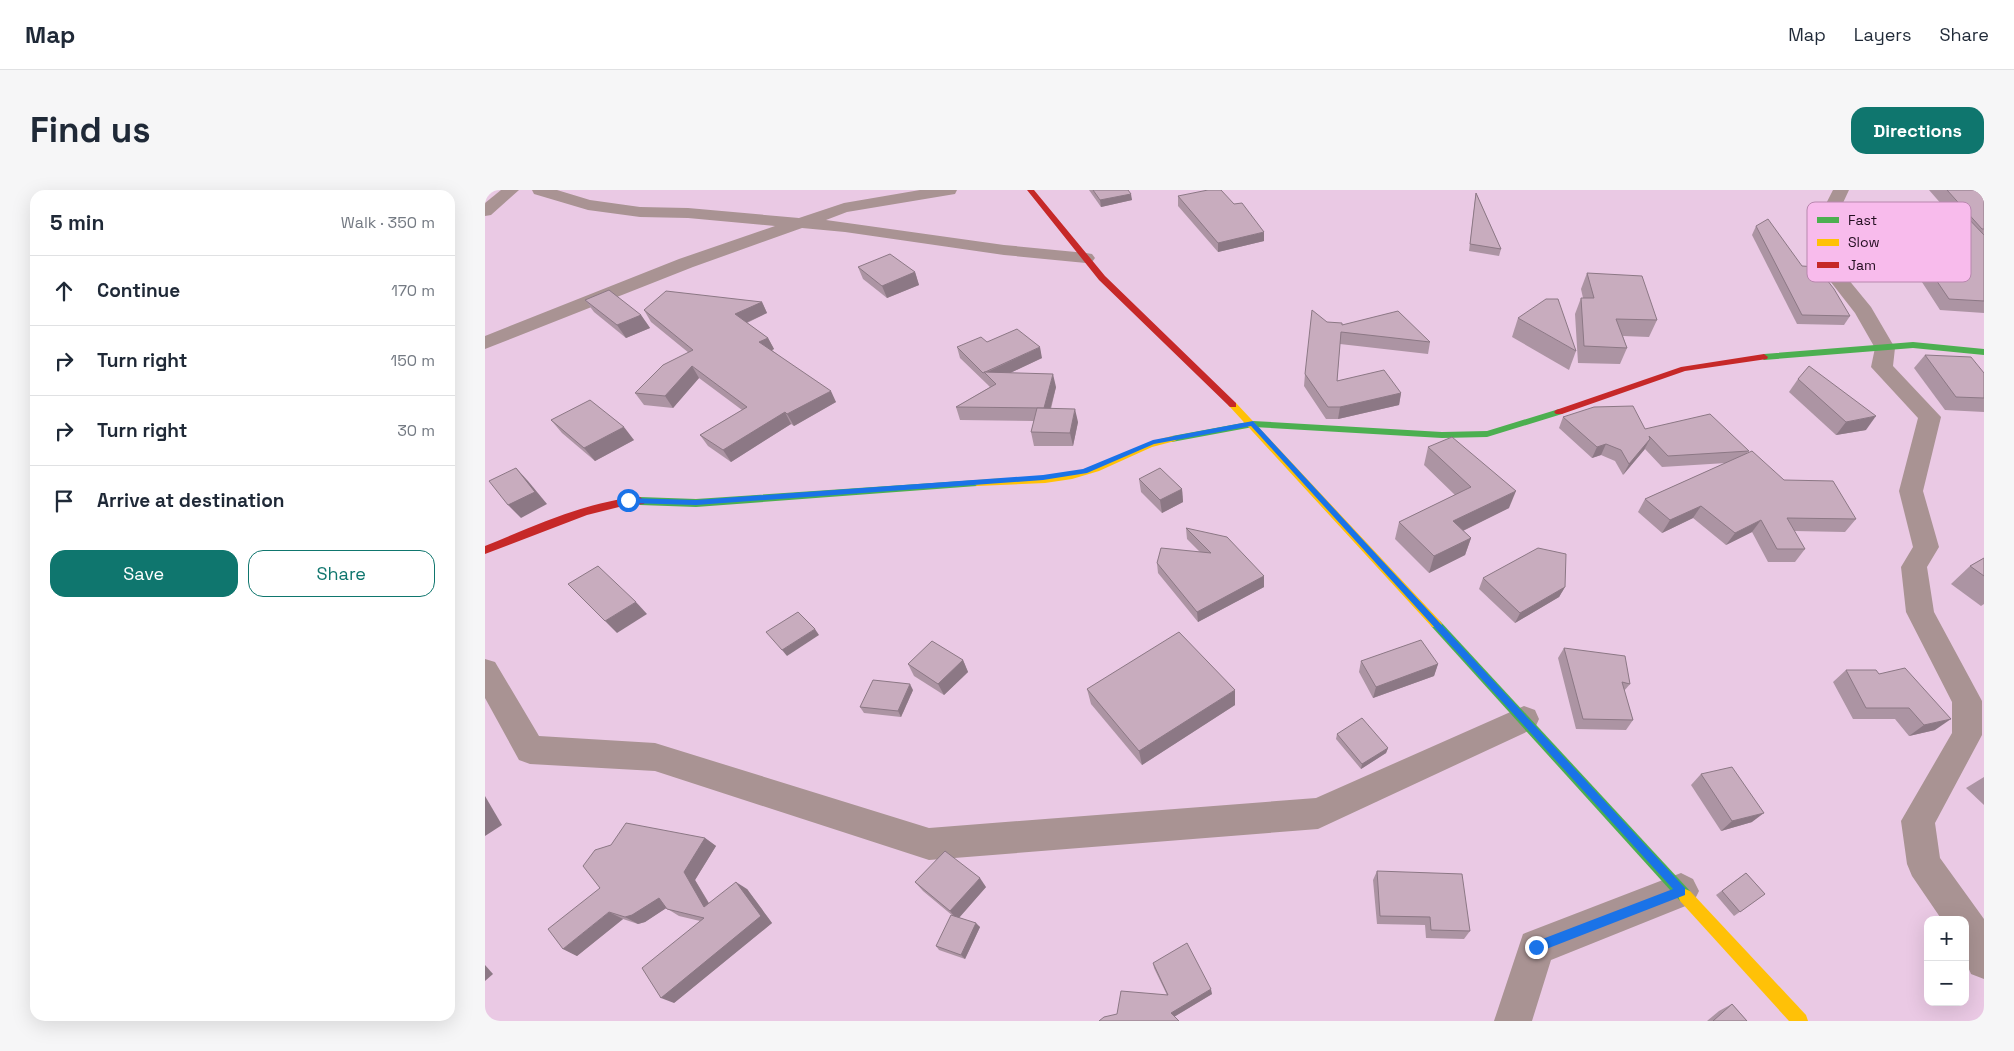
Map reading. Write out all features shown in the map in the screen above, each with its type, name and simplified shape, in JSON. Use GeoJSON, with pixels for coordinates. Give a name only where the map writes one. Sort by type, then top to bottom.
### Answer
{"type":"FeatureCollection","features":[{"type":"Feature","properties":{"kind":"street"},"geometry":{"type":"LineString","coordinates":[[485,212],[511,190]]}},
{"type":"Feature","properties":{"kind":"street"},"geometry":{"type":"LineString","coordinates":[[540,190],[588,205],[640,212],[688,212],[845,227],[1004,250],[1086,258]]}},
{"type":"Feature","properties":{"kind":"street"},"geometry":{"type":"LineString","coordinates":[[485,343],[686,263],[845,208],[949,190]]}},
{"type":"Feature","properties":{"kind":"street"},"geometry":{"type":"LineString","coordinates":[[1030,190],[1102,278],[1253,424],[1800,1021]]}},
{"type":"Feature","properties":{"kind":"street"},"geometry":{"type":"LineString","coordinates":[[1835,202],[1841,190]]}},
{"type":"Feature","properties":{"kind":"street"},"geometry":{"type":"LineString","coordinates":[[1841,282],[1864,311],[1885,348],[1882,367],[1929,417],[1911,491],[1926,547],[1914,567],[1920,612],[1967,701],[1967,734],[1918,821],[1924,864],[1960,916]]}},
{"type":"Feature","properties":{"kind":"street"},"geometry":{"type":"LineString","coordinates":[[485,550],[579,515],[628,500],[696,503],[1043,478],[1085,472],[1153,442],[1253,424],[1441,435],[1487,434],[1532,422],[1684,369],[1768,356],[1913,345],[1984,352]]}},
{"type":"Feature","properties":{"kind":"street"},"geometry":{"type":"LineString","coordinates":[[485,671],[530,750],[655,758],[929,844],[1318,813],[1524,719]]}},
{"type":"Feature","properties":{"kind":"street"},"geometry":{"type":"LineString","coordinates":[[1513,1021],[1536,947],[1681,891]]}},
{"type":"Feature","properties":{"kind":"street"},"geometry":{"type":"LineString","coordinates":[[1969,929],[1975,937],[1984,961]]}},
{"type":"Feature","properties":{"kind":"building"},"geometry":{"type":"Polygon","coordinates":[[[1093,190],[1128,190],[1131,194],[1100,200],[1093,190]]]}},
{"type":"Feature","properties":{"kind":"building"},"geometry":{"type":"Polygon","coordinates":[[[1208,190],[1221,190],[1234,204],[1242,203],[1264,232],[1218,243],[1178,196],[1208,190]]]}},
{"type":"Feature","properties":{"kind":"building"},"geometry":{"type":"Polygon","coordinates":[[[1947,190],[1984,190],[1984,229],[1971,217],[1971,202],[1958,202],[1947,190]]]}},
{"type":"Feature","properties":{"kind":"building"},"geometry":{"type":"Polygon","coordinates":[[[1476,193],[1501,249],[1470,244],[1476,193]]]}},
{"type":"Feature","properties":{"kind":"building"},"geometry":{"type":"Polygon","coordinates":[[[1768,219],[1802,266],[1807,266],[1807,282],[1829,282],[1850,316],[1802,315],[1756,226],[1768,219]]]}},
{"type":"Feature","properties":{"kind":"building"},"geometry":{"type":"Polygon","coordinates":[[[1971,221],[1984,235],[1984,301],[1949,299],[1937,282],[1971,282],[1971,221]]]}},
{"type":"Feature","properties":{"kind":"building"},"geometry":{"type":"Polygon","coordinates":[[[890,254],[915,272],[882,286],[858,267],[890,254]]]}},
{"type":"Feature","properties":{"kind":"building"},"geometry":{"type":"Polygon","coordinates":[[[1587,273],[1642,276],[1657,320],[1616,319],[1627,348],[1584,346],[1581,298],[1594,298],[1587,273]]]}},
{"type":"Feature","properties":{"kind":"building"},"geometry":{"type":"Polygon","coordinates":[[[609,290],[641,315],[617,325],[585,300],[609,290]]]}},
{"type":"Feature","properties":{"kind":"building"},"geometry":{"type":"Polygon","coordinates":[[[666,291],[762,302],[735,314],[768,338],[759,342],[831,391],[787,414],[785,412],[723,450],[700,435],[747,407],[692,366],[665,396],[635,393],[663,365],[693,350],[644,310],[666,291]]]}},
{"type":"Feature","properties":{"kind":"building"},"geometry":{"type":"Polygon","coordinates":[[[1546,299],[1558,299],[1576,351],[1518,318],[1546,299]]]}},
{"type":"Feature","properties":{"kind":"building"},"geometry":{"type":"Polygon","coordinates":[[[1312,310],[1327,322],[1342,323],[1342,325],[1398,311],[1430,342],[1341,332],[1337,381],[1384,370],[1401,393],[1340,407],[1328,407],[1305,374],[1312,310]]]}},
{"type":"Feature","properties":{"kind":"building"},"geometry":{"type":"Polygon","coordinates":[[[1017,329],[1040,347],[983,373],[957,347],[981,337],[987,342],[1017,329]]]}},
{"type":"Feature","properties":{"kind":"building"},"geometry":{"type":"Polygon","coordinates":[[[1925,355],[1971,357],[1984,373],[1984,398],[1956,397],[1925,355]]]}},
{"type":"Feature","properties":{"kind":"building"},"geometry":{"type":"Polygon","coordinates":[[[1809,366],[1876,416],[1846,422],[1798,379],[1809,366]]]}},
{"type":"Feature","properties":{"kind":"building"},"geometry":{"type":"Polygon","coordinates":[[[984,372],[1053,374],[1044,408],[956,407],[996,384],[984,372]]]}},
{"type":"Feature","properties":{"kind":"building"},"geometry":{"type":"Polygon","coordinates":[[[590,400],[624,427],[584,448],[551,420],[590,400]]]}},
{"type":"Feature","properties":{"kind":"building"},"geometry":{"type":"Polygon","coordinates":[[[1633,406],[1645,429],[1710,414],[1749,451],[1668,456],[1649,436],[1650,439],[1629,464],[1621,450],[1606,444],[1597,447],[1563,417],[1594,407],[1633,406]]]}},
{"type":"Feature","properties":{"kind":"building"},"geometry":{"type":"Polygon","coordinates":[[[1037,408],[1075,409],[1070,433],[1031,432],[1037,408]]]}},
{"type":"Feature","properties":{"kind":"building"},"geometry":{"type":"Polygon","coordinates":[[[1452,437],[1516,491],[1453,521],[1471,538],[1434,556],[1399,522],[1471,487],[1428,447],[1452,437]]]}},
{"type":"Feature","properties":{"kind":"building"},"geometry":{"type":"Polygon","coordinates":[[[1752,451],[1784,480],[1833,481],[1856,519],[1787,518],[1805,549],[1777,549],[1761,520],[1735,533],[1701,506],[1670,520],[1645,499],[1752,451]]]}},
{"type":"Feature","properties":{"kind":"building"},"geometry":{"type":"Polygon","coordinates":[[[516,468],[535,492],[508,505],[489,481],[516,468]]]}},
{"type":"Feature","properties":{"kind":"building"},"geometry":{"type":"Polygon","coordinates":[[[1160,468],[1182,489],[1160,500],[1139,479],[1160,468]]]}},
{"type":"Feature","properties":{"kind":"building"},"geometry":{"type":"Polygon","coordinates":[[[1186,528],[1227,537],[1264,576],[1197,612],[1157,563],[1161,548],[1211,553],[1186,528]]]}},
{"type":"Feature","properties":{"kind":"building"},"geometry":{"type":"Polygon","coordinates":[[[1538,548],[1566,554],[1565,587],[1520,613],[1483,578],[1538,548]]]}},
{"type":"Feature","properties":{"kind":"building"},"geometry":{"type":"Polygon","coordinates":[[[1984,558],[1984,576],[1970,566],[1984,558]]]}},
{"type":"Feature","properties":{"kind":"building"},"geometry":{"type":"Polygon","coordinates":[[[598,566],[636,602],[605,621],[568,584],[598,566]]]}},
{"type":"Feature","properties":{"kind":"building"},"geometry":{"type":"Polygon","coordinates":[[[798,612],[815,629],[782,650],[766,632],[798,612]]]}},
{"type":"Feature","properties":{"kind":"building"},"geometry":{"type":"Polygon","coordinates":[[[1179,632],[1235,690],[1139,751],[1087,689],[1179,632]]]}},
{"type":"Feature","properties":{"kind":"building"},"geometry":{"type":"Polygon","coordinates":[[[1421,640],[1438,664],[1376,687],[1361,661],[1421,640]]]}},
{"type":"Feature","properties":{"kind":"building"},"geometry":{"type":"Polygon","coordinates":[[[932,641],[963,660],[938,684],[908,664],[932,641]]]}},
{"type":"Feature","properties":{"kind":"building"},"geometry":{"type":"Polygon","coordinates":[[[1564,648],[1625,656],[1630,684],[1622,682],[1633,720],[1583,719],[1564,648]]]}},
{"type":"Feature","properties":{"kind":"building"},"geometry":{"type":"Polygon","coordinates":[[[1905,668],[1951,719],[1924,725],[1909,708],[1866,708],[1846,670],[1876,670],[1879,674],[1905,668]]]}},
{"type":"Feature","properties":{"kind":"building"},"geometry":{"type":"Polygon","coordinates":[[[873,680],[910,684],[898,711],[860,707],[873,680]]]}},
{"type":"Feature","properties":{"kind":"building"},"geometry":{"type":"Polygon","coordinates":[[[1362,718],[1388,748],[1362,764],[1337,734],[1362,718]]]}},
{"type":"Feature","properties":{"kind":"building"},"geometry":{"type":"Polygon","coordinates":[[[1732,767],[1764,813],[1732,821],[1701,774],[1732,767]]]}},
{"type":"Feature","properties":{"kind":"building"},"geometry":{"type":"Polygon","coordinates":[[[626,823],[705,838],[684,872],[704,907],[736,882],[761,916],[661,998],[642,968],[704,918],[667,909],[659,898],[632,915],[625,917],[609,912],[563,949],[548,929],[600,888],[583,866],[595,850],[611,845],[626,823]]]}},
{"type":"Feature","properties":{"kind":"building"},"geometry":{"type":"Polygon","coordinates":[[[945,851],[980,878],[950,911],[915,882],[945,851]]]}},
{"type":"Feature","properties":{"kind":"building"},"geometry":{"type":"Polygon","coordinates":[[[1377,871],[1462,874],[1470,931],[1431,930],[1430,917],[1380,916],[1377,871]]]}},
{"type":"Feature","properties":{"kind":"building"},"geometry":{"type":"Polygon","coordinates":[[[1746,873],[1765,894],[1740,912],[1722,891],[1746,873]]]}},
{"type":"Feature","properties":{"kind":"building"},"geometry":{"type":"Polygon","coordinates":[[[951,915],[976,923],[961,955],[936,946],[951,915]]]}},
{"type":"Feature","properties":{"kind":"building"},"geometry":{"type":"Polygon","coordinates":[[[1187,943],[1211,989],[1171,1013],[1179,1021],[1099,1021],[1104,1017],[1117,1014],[1121,991],[1168,995],[1153,963],[1187,943]]]}},
{"type":"Feature","properties":{"kind":"building"},"geometry":{"type":"Polygon","coordinates":[[[1732,1004],[1747,1021],[1713,1021],[1732,1004]]]}},
{"type":"Feature","properties":{"kind":"traffic: fast"},"geometry":{"type":"LineString","coordinates":[[1764,357],[1913,345],[1984,352]]}},
{"type":"Feature","properties":{"kind":"traffic: fast"},"geometry":{"type":"LineString","coordinates":[[1172,439],[1253,424],[1442,435],[1487,434],[1559,412]]}},
{"type":"Feature","properties":{"kind":"traffic: fast"},"geometry":{"type":"LineString","coordinates":[[640,501],[696,503],[977,483]]}},
{"type":"Feature","properties":{"kind":"traffic: fast"},"geometry":{"type":"LineString","coordinates":[[1436,624],[1685,896]]}},
{"type":"Feature","properties":{"kind":"traffic: slow"},"geometry":{"type":"LineString","coordinates":[[1233,405],[1436,624]]}},
{"type":"Feature","properties":{"kind":"traffic: slow"},"geometry":{"type":"LineString","coordinates":[[977,483],[1059,478],[1085,472],[1138,449],[1172,439]]}},
{"type":"Feature","properties":{"kind":"traffic: slow"},"geometry":{"type":"LineString","coordinates":[[1685,896],[1800,1021]]}},
{"type":"Feature","properties":{"kind":"traffic: jam"},"geometry":{"type":"LineString","coordinates":[[1030,190],[1102,278],[1233,405]]}},
{"type":"Feature","properties":{"kind":"traffic: jam"},"geometry":{"type":"LineString","coordinates":[[1559,412],[1684,369],[1764,357]]}},
{"type":"Feature","properties":{"kind":"traffic: jam"},"geometry":{"type":"LineString","coordinates":[[485,550],[584,512],[623,502],[640,501]]}},
{"type":"Feature","properties":{"kind":"route"},"geometry":{"type":"LineString","coordinates":[[628,500],[696,503],[838,491],[903,489],[1043,478],[1085,472],[1153,442],[1253,424],[1681,891],[1536,947]]}}]}
